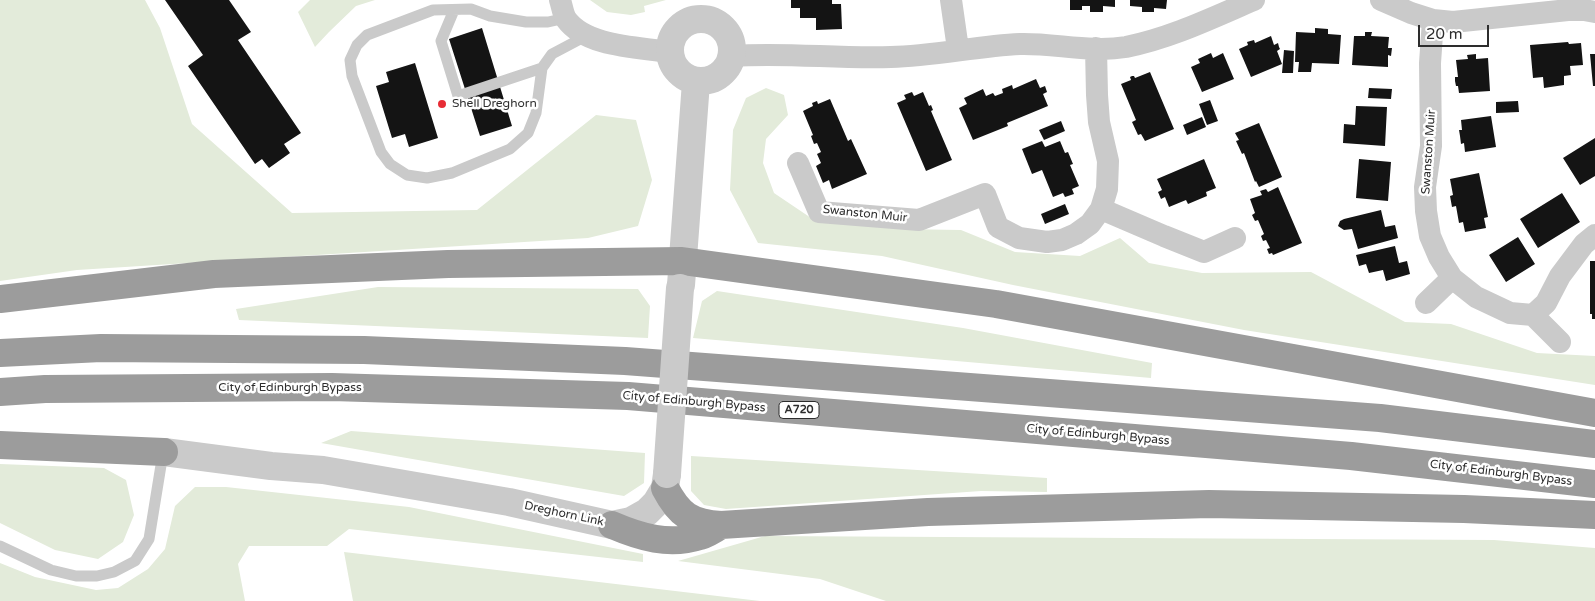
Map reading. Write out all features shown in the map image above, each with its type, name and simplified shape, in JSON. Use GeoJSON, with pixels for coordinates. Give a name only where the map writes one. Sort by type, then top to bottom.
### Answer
{"type":"FeatureCollection","features":[{"type":"Feature","properties":{"kind":"highway"},"geometry":{"type":"LineString","coordinates":[[0,299],[214,274],[448,264],[682,261],[996,304],[1595,413]]}},
{"type":"Feature","properties":{"kind":"highway"},"geometry":{"type":"LineString","coordinates":[[0,353],[101,348],[344,350],[625,361],[1380,418],[1595,444]]}},
{"type":"Feature","properties":{"kind":"highway","name":"City of Edinburgh Bypass"},"geometry":{"type":"LineString","coordinates":[[0,392],[45,389],[332,387],[628,396],[1351,456],[1595,484]]}},
{"type":"Feature","properties":{"kind":"highway"},"geometry":{"type":"LineString","coordinates":[[0,445],[164,452]]}},
{"type":"Feature","properties":{"kind":"highway"},"geometry":{"type":"LineString","coordinates":[[666,481],[674,504],[685,515],[704,524],[721,525],[928,512],[1209,504],[1464,508],[1595,515]]}},
{"type":"Feature","properties":{"kind":"highway"},"geometry":{"type":"LineString","coordinates":[[612,525],[636,535],[674,540],[701,536],[721,525]]}},
{"type":"Feature","properties":{"kind":"street"},"geometry":{"type":"LineString","coordinates":[[951,0],[958,50]]}},
{"type":"Feature","properties":{"kind":"street"},"geometry":{"type":"LineString","coordinates":[[732,56],[757,54],[892,57],[1009,45],[1040,44],[1096,48],[1123,47],[1168,36],[1254,0]]}},
{"type":"Feature","properties":{"kind":"street"},"geometry":{"type":"LineString","coordinates":[[1381,0],[1433,20],[1453,22],[1568,10],[1595,12]]}},
{"type":"Feature","properties":{"kind":"street"},"geometry":{"type":"LineString","coordinates":[[563,9],[586,36],[612,44],[669,52]]}},
{"type":"Feature","properties":{"kind":"street"},"geometry":{"type":"LineString","coordinates":[[703,9],[729,35],[732,45],[732,56],[729,65],[723,73],[706,82],[696,82],[686,78],[677,71],[669,52],[670,42],[675,32],[682,25],[692,20],[703,9]]}},
{"type":"Feature","properties":{"kind":"street","name":"Swanston Muir"},"geometry":{"type":"LineString","coordinates":[[1433,20],[1430,63],[1432,138],[1425,187],[1430,236],[1438,257],[1452,278],[1476,297],[1510,313],[1533,315]]}},
{"type":"Feature","properties":{"kind":"street","name":"Swanston Muir"},"geometry":{"type":"LineString","coordinates":[[798,163],[819,212],[919,220],[985,194],[998,227],[1019,238],[1047,242],[1062,240],[1076,234],[1090,224],[1101,209],[1106,189],[1108,161],[1099,122],[1096,48]]}},
{"type":"Feature","properties":{"kind":"street"},"geometry":{"type":"LineString","coordinates":[[666,481],[696,82]]}},
{"type":"Feature","properties":{"kind":"street"},"geometry":{"type":"LineString","coordinates":[[1101,209],[1204,252],[1235,238]]}},
{"type":"Feature","properties":{"kind":"street"},"geometry":{"type":"LineString","coordinates":[[1560,342],[1533,315],[1546,303],[1560,276],[1584,244],[1595,235]]}},
{"type":"Feature","properties":{"kind":"street"},"geometry":{"type":"LineString","coordinates":[[1426,303],[1452,278]]}},
{"type":"Feature","properties":{"kind":"street","name":"Dreghorn Link"},"geometry":{"type":"LineString","coordinates":[[164,452],[271,466],[323,470],[508,502],[612,525],[631,521],[647,512],[656,502],[666,481]]}},
{"type":"Feature","properties":{"kind":"lane"},"geometry":{"type":"LineString","coordinates":[[563,9],[548,22],[526,22],[490,16],[471,9],[433,10],[367,35],[357,45],[350,60],[352,76],[381,152],[390,164],[407,175],[427,178],[452,173],[510,149],[528,133],[536,113],[542,68],[552,54],[586,36]]}},
{"type":"Feature","properties":{"kind":"lane"},"geometry":{"type":"LineString","coordinates":[[454,10],[441,41],[458,96],[542,68]]}},
{"type":"Feature","properties":{"kind":"lane"},"geometry":{"type":"LineString","coordinates":[[0,546],[51,570],[76,576],[97,576],[114,572],[135,561],[149,539],[164,452]]}},
{"type":"Feature","properties":{"kind":"green space"},"geometry":{"type":"Polygon","coordinates":[[[0,0],[145,0],[160,28],[192,124],[292,213],[477,210],[596,115],[636,120],[652,180],[638,226],[588,238],[77,270],[0,281],[0,0]]]}},
{"type":"Feature","properties":{"kind":"green space"},"geometry":{"type":"Polygon","coordinates":[[[310,0],[375,0],[356,6],[315,47],[298,12],[310,0]]]}},
{"type":"Feature","properties":{"kind":"green space"},"geometry":{"type":"Polygon","coordinates":[[[590,0],[666,0],[644,6],[645,12],[631,15],[607,12],[590,0]]]}},
{"type":"Feature","properties":{"kind":"green space"},"geometry":{"type":"Polygon","coordinates":[[[766,88],[784,95],[788,115],[766,139],[763,163],[774,193],[817,222],[899,229],[961,230],[1015,252],[1080,256],[1120,238],[1149,263],[1202,273],[1311,272],[1405,322],[1451,324],[1537,353],[1595,356],[1595,385],[1244,330],[1013,285],[882,256],[758,243],[730,190],[733,130],[746,98],[766,88]]]}},
{"type":"Feature","properties":{"kind":"green space"},"geometry":{"type":"Polygon","coordinates":[[[378,287],[638,289],[650,306],[648,338],[239,320],[236,309],[378,287]]]}},
{"type":"Feature","properties":{"kind":"green space"},"geometry":{"type":"Polygon","coordinates":[[[717,291],[963,328],[1152,363],[1151,378],[693,338],[702,301],[717,291]]]}},
{"type":"Feature","properties":{"kind":"green space"},"geometry":{"type":"Polygon","coordinates":[[[351,431],[645,453],[644,483],[624,496],[321,443],[351,431]]]}},
{"type":"Feature","properties":{"kind":"green space"},"geometry":{"type":"Polygon","coordinates":[[[691,456],[1047,478],[1047,492],[981,491],[726,509],[704,505],[691,491],[691,456]]]}},
{"type":"Feature","properties":{"kind":"green space"},"geometry":{"type":"Polygon","coordinates":[[[0,464],[104,468],[126,480],[134,515],[123,542],[98,559],[55,550],[0,523],[0,464]]]}},
{"type":"Feature","properties":{"kind":"green space"},"geometry":{"type":"Polygon","coordinates":[[[195,487],[226,487],[409,507],[643,554],[643,562],[349,529],[327,546],[249,546],[238,564],[245,601],[0,601],[0,563],[35,577],[96,590],[118,588],[148,569],[165,549],[175,506],[195,487]]]}},
{"type":"Feature","properties":{"kind":"green space"},"geometry":{"type":"Polygon","coordinates":[[[765,536],[1494,540],[1595,548],[1595,601],[886,601],[820,579],[678,561],[765,536]]]}},
{"type":"Feature","properties":{"kind":"green space"},"geometry":{"type":"Polygon","coordinates":[[[344,552],[760,601],[353,601],[344,552]]]}},
{"type":"Feature","properties":{"kind":"building"},"geometry":{"type":"Polygon","coordinates":[[[165,0],[229,0],[251,32],[238,40],[301,133],[284,144],[290,153],[269,168],[262,159],[255,164],[188,66],[203,55],[165,0]]]}},
{"type":"Feature","properties":{"kind":"building"},"geometry":{"type":"Polygon","coordinates":[[[791,0],[832,0],[832,4],[841,4],[842,29],[816,30],[816,18],[800,18],[800,8],[791,8],[791,0]]]}},
{"type":"Feature","properties":{"kind":"building"},"geometry":{"type":"Polygon","coordinates":[[[1070,0],[1115,0],[1115,7],[1103,6],[1103,12],[1090,12],[1090,6],[1082,6],[1082,10],[1070,10],[1070,0]]]}},
{"type":"Feature","properties":{"kind":"building"},"geometry":{"type":"Polygon","coordinates":[[[1130,0],[1167,0],[1166,9],[1154,8],[1154,12],[1142,12],[1142,7],[1130,6],[1130,0]]]}},
{"type":"Feature","properties":{"kind":"building"},"geometry":{"type":"Polygon","coordinates":[[[482,28],[512,126],[480,136],[449,39],[482,28]]]}},
{"type":"Feature","properties":{"kind":"building"},"geometry":{"type":"Polygon","coordinates":[[[1315,28],[1328,29],[1328,34],[1341,35],[1339,64],[1312,63],[1311,72],[1298,72],[1299,62],[1295,62],[1296,32],[1315,33],[1315,28]]]}},
{"type":"Feature","properties":{"kind":"building"},"geometry":{"type":"Polygon","coordinates":[[[1365,32],[1372,32],[1371,36],[1389,37],[1388,48],[1392,48],[1391,56],[1388,55],[1388,67],[1352,65],[1354,36],[1365,36],[1365,32]]]}},
{"type":"Feature","properties":{"kind":"building"},"geometry":{"type":"Polygon","coordinates":[[[1271,36],[1274,45],[1278,43],[1280,49],[1277,51],[1282,64],[1251,77],[1239,49],[1248,45],[1247,42],[1254,40],[1255,43],[1271,36]]]}},
{"type":"Feature","properties":{"kind":"building"},"geometry":{"type":"Polygon","coordinates":[[[1568,42],[1569,44],[1581,43],[1583,65],[1570,66],[1571,75],[1564,76],[1564,85],[1544,88],[1543,77],[1533,78],[1530,45],[1568,42]]]}},
{"type":"Feature","properties":{"kind":"building"},"geometry":{"type":"Polygon","coordinates":[[[1284,50],[1294,51],[1293,73],[1282,73],[1284,50]]]}},
{"type":"Feature","properties":{"kind":"building"},"geometry":{"type":"Polygon","coordinates":[[[1211,53],[1213,58],[1223,53],[1234,79],[1202,92],[1191,67],[1200,63],[1198,59],[1211,53]]]}},
{"type":"Feature","properties":{"kind":"building"},"geometry":{"type":"Polygon","coordinates":[[[1476,54],[1476,59],[1488,58],[1490,91],[1459,93],[1455,81],[1455,77],[1458,77],[1456,60],[1468,59],[1467,55],[1476,54]]]}},
{"type":"Feature","properties":{"kind":"building"},"geometry":{"type":"Polygon","coordinates":[[[1590,54],[1595,54],[1595,86],[1593,86],[1590,54]]]}},
{"type":"Feature","properties":{"kind":"building"},"geometry":{"type":"Polygon","coordinates":[[[415,63],[438,138],[409,147],[405,134],[392,138],[376,86],[389,82],[386,72],[415,63]]]}},
{"type":"Feature","properties":{"kind":"building"},"geometry":{"type":"Polygon","coordinates":[[[1150,72],[1174,129],[1145,141],[1141,134],[1138,135],[1132,122],[1136,120],[1121,84],[1131,80],[1130,77],[1132,76],[1135,78],[1150,72]]]}},
{"type":"Feature","properties":{"kind":"building"},"geometry":{"type":"Polygon","coordinates":[[[1036,79],[1040,88],[1045,86],[1047,92],[1043,94],[1048,106],[1007,123],[1008,126],[973,140],[959,108],[967,104],[964,98],[983,89],[986,96],[993,93],[995,96],[1003,93],[1002,89],[1012,85],[1013,89],[1036,79]]]}},
{"type":"Feature","properties":{"kind":"building"},"geometry":{"type":"Polygon","coordinates":[[[1369,88],[1392,89],[1391,99],[1368,98],[1369,88]]]}},
{"type":"Feature","properties":{"kind":"building"},"geometry":{"type":"Polygon","coordinates":[[[912,92],[914,96],[923,92],[929,106],[931,105],[933,110],[931,111],[952,160],[926,171],[897,103],[906,99],[904,95],[912,92]]]}},
{"type":"Feature","properties":{"kind":"building"},"geometry":{"type":"Polygon","coordinates":[[[830,99],[848,141],[851,139],[867,174],[832,189],[829,180],[823,183],[816,166],[821,163],[817,154],[821,152],[817,143],[814,144],[811,136],[813,135],[803,111],[813,106],[812,103],[817,101],[818,104],[830,99]]]}},
{"type":"Feature","properties":{"kind":"building"},"geometry":{"type":"Polygon","coordinates":[[[1210,100],[1218,121],[1207,125],[1199,104],[1210,100]]]}},
{"type":"Feature","properties":{"kind":"building"},"geometry":{"type":"Polygon","coordinates":[[[1518,101],[1519,112],[1496,113],[1496,102],[1518,101]]]}},
{"type":"Feature","properties":{"kind":"building"},"geometry":{"type":"Polygon","coordinates":[[[1356,106],[1387,107],[1385,146],[1343,143],[1344,124],[1355,125],[1356,106]]]}},
{"type":"Feature","properties":{"kind":"building"},"geometry":{"type":"Polygon","coordinates":[[[1491,116],[1496,147],[1465,152],[1464,143],[1461,144],[1459,130],[1462,130],[1461,120],[1491,116]]]}},
{"type":"Feature","properties":{"kind":"building"},"geometry":{"type":"Polygon","coordinates":[[[1202,117],[1206,127],[1187,135],[1183,125],[1202,117]]]}},
{"type":"Feature","properties":{"kind":"building"},"geometry":{"type":"Polygon","coordinates":[[[1061,121],[1065,131],[1044,140],[1039,130],[1061,121]]]}},
{"type":"Feature","properties":{"kind":"building"},"geometry":{"type":"Polygon","coordinates":[[[1259,123],[1282,177],[1259,187],[1255,182],[1244,153],[1242,154],[1236,141],[1239,140],[1235,133],[1259,123]]]}},
{"type":"Feature","properties":{"kind":"building"},"geometry":{"type":"Polygon","coordinates":[[[1595,138],[1595,176],[1580,185],[1563,158],[1595,138]]]}},
{"type":"Feature","properties":{"kind":"building"},"geometry":{"type":"Polygon","coordinates":[[[1042,141],[1045,147],[1060,141],[1065,153],[1068,152],[1073,164],[1070,165],[1079,186],[1072,189],[1074,194],[1065,197],[1063,193],[1053,197],[1042,170],[1032,174],[1022,149],[1042,141]]]}},
{"type":"Feature","properties":{"kind":"building"},"geometry":{"type":"Polygon","coordinates":[[[1204,159],[1216,188],[1206,192],[1207,196],[1188,204],[1186,200],[1169,207],[1165,197],[1161,199],[1158,192],[1162,190],[1157,179],[1204,159]]]}},
{"type":"Feature","properties":{"kind":"building"},"geometry":{"type":"Polygon","coordinates":[[[1359,159],[1391,162],[1388,201],[1356,198],[1359,159]]]}},
{"type":"Feature","properties":{"kind":"building"},"geometry":{"type":"Polygon","coordinates":[[[1479,173],[1488,217],[1484,218],[1486,228],[1465,232],[1463,222],[1459,223],[1456,206],[1452,207],[1450,196],[1453,195],[1450,179],[1479,173]]]}},
{"type":"Feature","properties":{"kind":"building"},"geometry":{"type":"Polygon","coordinates":[[[1278,187],[1302,243],[1273,255],[1272,253],[1269,254],[1267,249],[1270,248],[1266,240],[1263,241],[1261,236],[1264,234],[1258,220],[1255,221],[1252,215],[1255,213],[1250,199],[1262,195],[1260,191],[1266,189],[1268,192],[1278,187]]]}},
{"type":"Feature","properties":{"kind":"building"},"geometry":{"type":"Polygon","coordinates":[[[1562,193],[1580,222],[1538,248],[1520,219],[1562,193]]]}},
{"type":"Feature","properties":{"kind":"building"},"geometry":{"type":"Polygon","coordinates":[[[1065,204],[1069,214],[1045,224],[1041,214],[1065,204]]]}},
{"type":"Feature","properties":{"kind":"building"},"geometry":{"type":"Polygon","coordinates":[[[1381,210],[1385,227],[1395,225],[1398,238],[1358,249],[1352,229],[1344,230],[1338,226],[1340,221],[1344,219],[1381,210]]]}},
{"type":"Feature","properties":{"kind":"building"},"geometry":{"type":"Polygon","coordinates":[[[1518,237],[1535,264],[1506,282],[1489,255],[1518,237]]]}},
{"type":"Feature","properties":{"kind":"building"},"geometry":{"type":"Polygon","coordinates":[[[1395,246],[1399,263],[1407,261],[1410,274],[1386,281],[1383,270],[1369,273],[1366,264],[1359,266],[1356,255],[1395,246]]]}},
{"type":"Feature","properties":{"kind":"building"},"geometry":{"type":"Polygon","coordinates":[[[1590,261],[1595,261],[1595,319],[1592,319],[1592,314],[1590,314],[1590,261]]]}},
{"type":"Feature","properties":{"kind":"place","name":"Shell Dreghorn"},"geometry":{"type":"Point","coordinates":[442,104]}}]}
